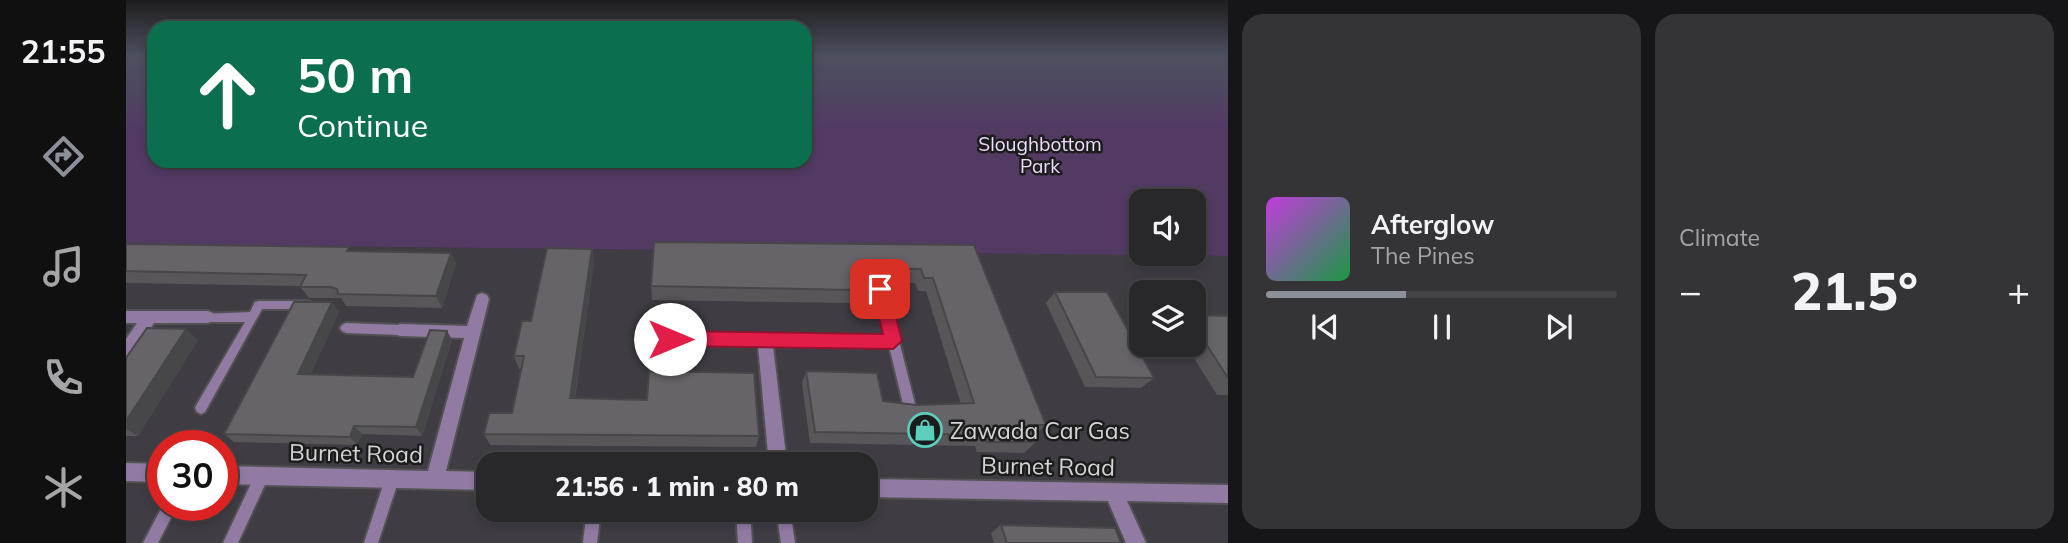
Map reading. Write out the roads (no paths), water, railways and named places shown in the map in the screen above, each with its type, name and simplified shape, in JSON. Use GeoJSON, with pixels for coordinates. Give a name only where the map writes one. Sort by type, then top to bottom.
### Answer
{"type":"FeatureCollection","features":[{"type":"Feature","properties":{"kind":"street"},"geometry":{"type":"LineString","coordinates":[[435,480],[482,299]]}},
{"type":"Feature","properties":{"kind":"street"},"geometry":{"type":"LineString","coordinates":[[126,317],[208,317]]}},
{"type":"Feature","properties":{"kind":"street"},"geometry":{"type":"LineString","coordinates":[[126,351],[149,318]]}},
{"type":"Feature","properties":{"kind":"street"},"geometry":{"type":"LineString","coordinates":[[400,330],[473,332]]}},
{"type":"Feature","properties":{"kind":"street"},"geometry":{"type":"LineString","coordinates":[[646,338],[856,341]]}},
{"type":"Feature","properties":{"kind":"street"},"geometry":{"type":"LineString","coordinates":[[765,340],[777,452]]}},
{"type":"Feature","properties":{"kind":"street"},"geometry":{"type":"LineString","coordinates":[[126,472],[147,473]]}},
{"type":"Feature","properties":{"kind":"street","name":"Burnet Road"},"geometry":{"type":"LineString","coordinates":[[238,475],[476,481]]}},
{"type":"Feature","properties":{"kind":"street","name":"Burnet Road"},"geometry":{"type":"LineString","coordinates":[[878,488],[1228,494]]}},
{"type":"Feature","properties":{"kind":"street"},"geometry":{"type":"LineString","coordinates":[[1113,492],[1136,543]]}},
{"type":"Feature","properties":{"kind":"lane"},"geometry":{"type":"LineString","coordinates":[[880,289],[910,408]]}},
{"type":"Feature","properties":{"kind":"lane"},"geometry":{"type":"LineString","coordinates":[[201,408],[259,305],[312,305]]}},
{"type":"Feature","properties":{"kind":"lane"},"geometry":{"type":"LineString","coordinates":[[208,317],[253,317]]}},
{"type":"Feature","properties":{"kind":"lane"},"geometry":{"type":"LineString","coordinates":[[346,328],[400,330]]}},
{"type":"Feature","properties":{"kind":"lane"},"geometry":{"type":"LineString","coordinates":[[856,341],[893,341]]}},
{"type":"Feature","properties":{"kind":"lane"},"geometry":{"type":"LineString","coordinates":[[230,543],[262,476]]}},
{"type":"Feature","properties":{"kind":"lane"},"geometry":{"type":"LineString","coordinates":[[371,543],[392,479]]}},
{"type":"Feature","properties":{"kind":"lane"},"geometry":{"type":"LineString","coordinates":[[150,543],[162,521]]}},
{"type":"Feature","properties":{"kind":"lane"},"geometry":{"type":"LineString","coordinates":[[590,543],[592,522]]}},
{"type":"Feature","properties":{"kind":"lane"},"geometry":{"type":"LineString","coordinates":[[744,522],[745,543]]}},
{"type":"Feature","properties":{"kind":"lane"},"geometry":{"type":"LineString","coordinates":[[785,522],[788,543]]}},
{"type":"Feature","properties":{"kind":"place","name":"Zawada Car Gas"},"geometry":{"type":"Point","coordinates":[925,430]}},
{"type":"Feature","properties":{"kind":"park label","name":"Sloughbottom Park"},"geometry":{"type":"Point","coordinates":[1040,155]}}]}
